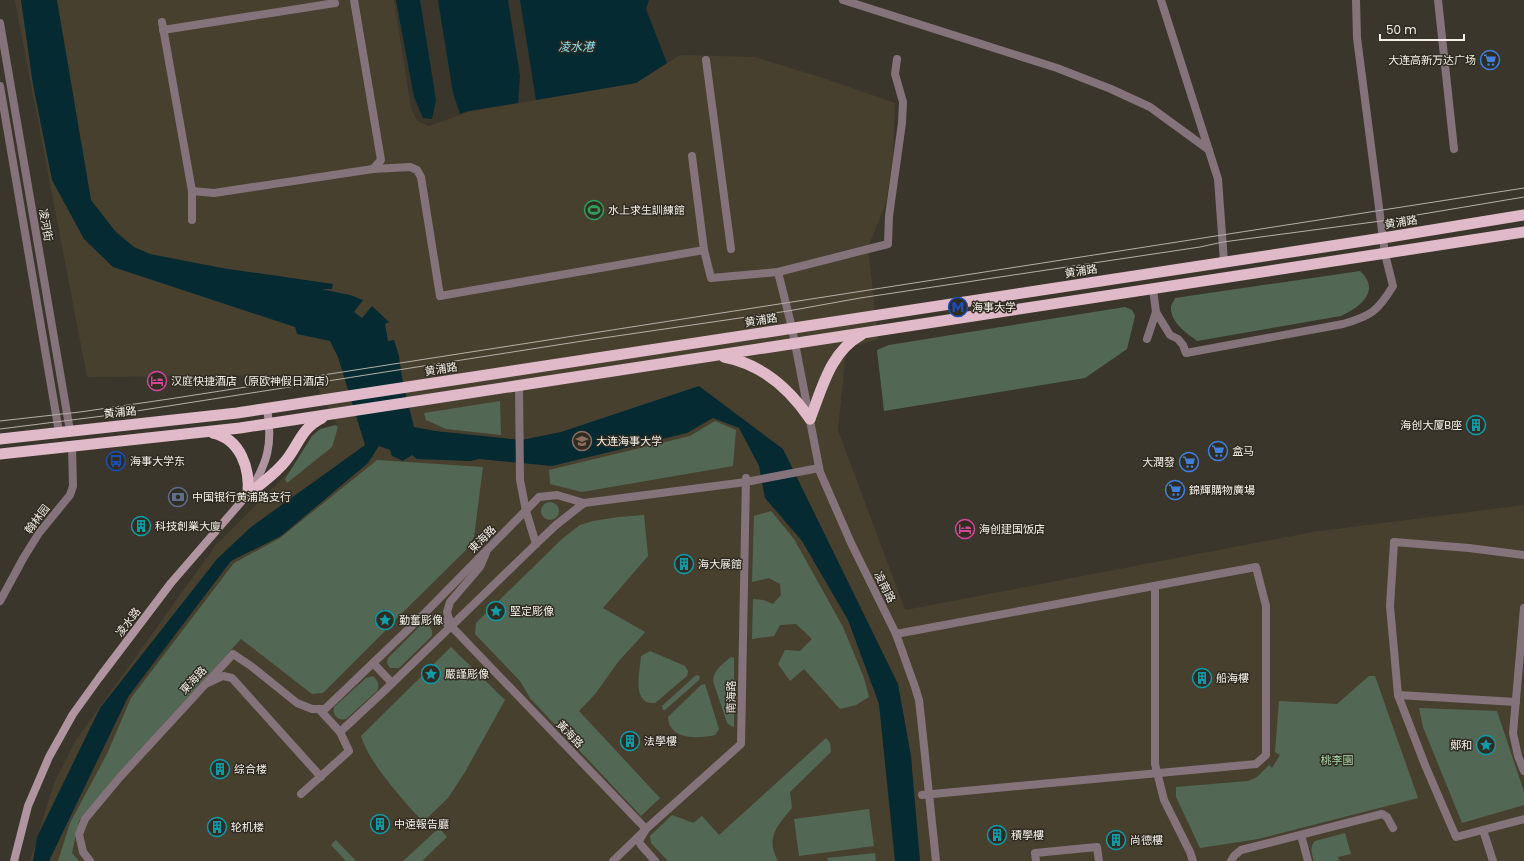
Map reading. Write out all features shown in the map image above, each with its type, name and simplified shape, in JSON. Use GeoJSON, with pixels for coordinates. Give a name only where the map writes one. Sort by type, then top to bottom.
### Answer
{"type":"FeatureCollection","features":[{"type":"Feature","properties":{"kind":"highway","name":"黄浦路"},"geometry":{"type":"LineString","coordinates":[[0,439],[230,414],[1383,238],[1524,215]]}},
{"type":"Feature","properties":{"kind":"highway"},"geometry":{"type":"LineString","coordinates":[[0,454],[270,424],[1523,232]]}},
{"type":"Feature","properties":{"kind":"highway"},"geometry":{"type":"LineString","coordinates":[[810,419],[831,366],[840,351],[851,341],[866,333]]}},
{"type":"Feature","properties":{"kind":"highway"},"geometry":{"type":"LineString","coordinates":[[717,356],[749,364],[765,373],[784,388],[798,402],[810,419]]}},
{"type":"Feature","properties":{"kind":"highway"},"geometry":{"type":"LineString","coordinates":[[248,494],[283,465],[302,433],[308,427],[330,415]]}},
{"type":"Feature","properties":{"kind":"highway"},"geometry":{"type":"LineString","coordinates":[[208,432],[218,434],[236,447],[242,457],[248,474],[248,494]]}},
{"type":"Feature","properties":{"kind":"main road","name":"凌水路"},"geometry":{"type":"LineString","coordinates":[[14,861],[28,806],[50,757],[73,714],[171,583],[248,494],[263,469],[270,440],[268,408]]}},
{"type":"Feature","properties":{"kind":"street"},"geometry":{"type":"LineString","coordinates":[[354,0],[381,160],[373,169]]}},
{"type":"Feature","properties":{"kind":"street"},"geometry":{"type":"LineString","coordinates":[[844,0],[1057,68],[1111,89],[1150,107],[1209,150]]}},
{"type":"Feature","properties":{"kind":"street"},"geometry":{"type":"LineString","coordinates":[[1160,0],[1218,179],[1224,262]]}},
{"type":"Feature","properties":{"kind":"street"},"geometry":{"type":"LineString","coordinates":[[1153,289],[1156,312],[1170,335],[1178,339],[1186,353],[1343,324],[1368,316],[1383,302],[1392,286],[1385,254],[1357,38],[1356,0]]}},
{"type":"Feature","properties":{"kind":"street"},"geometry":{"type":"LineString","coordinates":[[1438,0],[1454,149]]}},
{"type":"Feature","properties":{"kind":"street"},"geometry":{"type":"LineString","coordinates":[[192,220],[192,191],[162,26],[335,3]]}},
{"type":"Feature","properties":{"kind":"street","name":"凌河街"},"geometry":{"type":"LineString","coordinates":[[0,23],[64,432]]}},
{"type":"Feature","properties":{"kind":"street"},"geometry":{"type":"LineString","coordinates":[[692,156],[704,250],[711,278],[778,272],[888,244],[889,216],[902,123],[903,102],[895,74],[897,59]]}},
{"type":"Feature","properties":{"kind":"street"},"geometry":{"type":"LineString","coordinates":[[706,60],[731,248]]}},
{"type":"Feature","properties":{"kind":"street","name":"凌河街"},"geometry":{"type":"LineString","coordinates":[[0,86],[64,432]]}},
{"type":"Feature","properties":{"kind":"street"},"geometry":{"type":"LineString","coordinates":[[192,191],[214,192],[373,169],[410,167],[416,170],[421,177],[440,296],[704,250]]}},
{"type":"Feature","properties":{"kind":"street","name":"凌南路"},"geometry":{"type":"LineString","coordinates":[[778,272],[792,328],[819,468],[851,543],[896,634],[919,700],[926,795],[936,861]]}},
{"type":"Feature","properties":{"kind":"street"},"geometry":{"type":"LineString","coordinates":[[1147,339],[1156,312]]}},
{"type":"Feature","properties":{"kind":"street"},"geometry":{"type":"LineString","coordinates":[[519,386],[520,480],[526,511],[536,544]]}},
{"type":"Feature","properties":{"kind":"street","name":"翰林园"},"geometry":{"type":"LineString","coordinates":[[0,601],[35,539],[70,495],[73,486],[72,447]]}},
{"type":"Feature","properties":{"kind":"street"},"geometry":{"type":"LineString","coordinates":[[340,732],[556,525],[584,503],[758,479],[819,468]]}},
{"type":"Feature","properties":{"kind":"street","name":"南海路"},"geometry":{"type":"LineString","coordinates":[[613,861],[646,829],[741,744],[746,480]]}},
{"type":"Feature","properties":{"kind":"street","name":"東海路"},"geometry":{"type":"LineString","coordinates":[[90,861],[83,852],[79,834],[85,819],[120,777],[200,688],[233,654],[251,666],[298,703],[312,709],[325,708],[420,619],[486,550],[540,497],[557,495],[584,503]]}},
{"type":"Feature","properties":{"kind":"street"},"geometry":{"type":"LineString","coordinates":[[1524,555],[1469,548],[1394,542],[1390,606],[1398,695],[1425,765],[1456,837],[1524,819]]}},
{"type":"Feature","properties":{"kind":"street"},"geometry":{"type":"LineString","coordinates":[[451,626],[447,612],[450,602],[480,567],[486,550]]}},
{"type":"Feature","properties":{"kind":"street"},"geometry":{"type":"LineString","coordinates":[[896,634],[1256,567],[1266,606],[1266,755],[1256,764],[926,795]]}},
{"type":"Feature","properties":{"kind":"street"},"geometry":{"type":"LineString","coordinates":[[1155,586],[1155,764],[1164,800],[1193,861]]}},
{"type":"Feature","properties":{"kind":"street"},"geometry":{"type":"LineString","coordinates":[[1524,608],[1513,733],[1518,756],[1524,771]]}},
{"type":"Feature","properties":{"kind":"street"},"geometry":{"type":"LineString","coordinates":[[420,619],[431,617],[441,619],[451,626]]}},
{"type":"Feature","properties":{"kind":"street","name":"黃海路"},"geometry":{"type":"LineString","coordinates":[[451,626],[646,829]]}},
{"type":"Feature","properties":{"kind":"street"},"geometry":{"type":"LineString","coordinates":[[373,663],[392,683]]}},
{"type":"Feature","properties":{"kind":"street"},"geometry":{"type":"LineString","coordinates":[[200,688],[212,680],[223,676],[232,678],[321,776]]}},
{"type":"Feature","properties":{"kind":"street"},"geometry":{"type":"LineString","coordinates":[[1398,695],[1516,702]]}},
{"type":"Feature","properties":{"kind":"street"},"geometry":{"type":"LineString","coordinates":[[302,794],[349,751],[340,732],[319,709]]}},
{"type":"Feature","properties":{"kind":"street"},"geometry":{"type":"LineString","coordinates":[[1231,861],[1241,850],[1382,814],[1387,816],[1393,828]]}},
{"type":"Feature","properties":{"kind":"street"},"geometry":{"type":"LineString","coordinates":[[646,829],[639,841],[655,861]]}},
{"type":"Feature","properties":{"kind":"street"},"geometry":{"type":"LineString","coordinates":[[1483,830],[1493,861]]}},
{"type":"Feature","properties":{"kind":"street"},"geometry":{"type":"LineString","coordinates":[[1301,835],[1308,861]]}},
{"type":"Feature","properties":{"kind":"street"},"geometry":{"type":"LineString","coordinates":[[1036,861],[1035,853],[1097,847],[1099,861]]}},
{"type":"Feature","properties":{"kind":"shaded area","name":"大连海事大学"},"geometry":{"type":"Polygon","coordinates":[[[15,0],[394,0],[411,108],[417,121],[429,126],[468,112],[636,83],[680,55],[755,57],[826,79],[895,103],[893,158],[886,203],[868,247],[878,339],[846,349],[838,430],[905,610],[1313,532],[1524,505],[1524,861],[30,861],[54,783],[76,740],[216,545],[309,452],[339,428],[311,375],[87,377],[15,0]]]}},
{"type":"Feature","properties":{"kind":"green space"},"geometry":{"type":"Polygon","coordinates":[[[1360,271],[1366,278],[1369,285],[1366,298],[1361,304],[1341,316],[1197,341],[1180,327],[1173,318],[1171,312],[1171,306],[1175,298],[1360,271]]]}},
{"type":"Feature","properties":{"kind":"green space"},"geometry":{"type":"Polygon","coordinates":[[[1125,307],[1132,310],[1135,316],[1127,349],[1085,378],[884,411],[877,350],[889,345],[1125,307]]]}},
{"type":"Feature","properties":{"kind":"green space"},"geometry":{"type":"Polygon","coordinates":[[[500,401],[501,435],[446,429],[426,420],[424,413],[500,401]]]}},
{"type":"Feature","properties":{"kind":"green space"},"geometry":{"type":"Polygon","coordinates":[[[715,421],[736,430],[733,466],[582,492],[550,484],[549,470],[690,436],[715,421]]]}},
{"type":"Feature","properties":{"kind":"green space"},"geometry":{"type":"Polygon","coordinates":[[[336,425],[338,427],[332,447],[287,483],[285,479],[312,436],[320,429],[336,425]]]}},
{"type":"Feature","properties":{"kind":"green space"},"geometry":{"type":"Polygon","coordinates":[[[377,460],[483,467],[474,537],[466,550],[395,620],[384,609],[374,620],[385,631],[323,693],[312,694],[241,639],[122,769],[79,821],[72,853],[79,861],[58,861],[70,823],[107,754],[131,698],[234,563],[280,538],[377,460]]]}},
{"type":"Feature","properties":{"kind":"green space"},"geometry":{"type":"Polygon","coordinates":[[[546,502],[554,502],[559,507],[557,518],[554,520],[546,520],[541,515],[541,507],[546,502]]]}},
{"type":"Feature","properties":{"kind":"green space"},"geometry":{"type":"Polygon","coordinates":[[[771,511],[794,539],[843,627],[864,678],[869,697],[856,705],[840,709],[804,669],[790,681],[778,664],[785,650],[800,651],[812,639],[796,624],[780,625],[774,636],[752,639],[753,599],[763,600],[773,604],[781,595],[780,584],[769,578],[752,582],[754,516],[771,511]]]}},
{"type":"Feature","properties":{"kind":"green space"},"geometry":{"type":"Polygon","coordinates":[[[644,515],[648,556],[603,608],[645,632],[618,662],[596,693],[579,711],[660,798],[641,816],[530,698],[520,681],[475,634],[476,623],[563,538],[580,525],[593,521],[644,515]]]}},
{"type":"Feature","properties":{"kind":"green space"},"geometry":{"type":"Polygon","coordinates":[[[426,624],[432,629],[431,637],[399,668],[390,668],[387,663],[388,658],[420,626],[426,624]]]}},
{"type":"Feature","properties":{"kind":"green space"},"geometry":{"type":"Polygon","coordinates":[[[451,647],[505,700],[465,772],[448,798],[423,822],[397,792],[371,758],[361,736],[451,647]]]}},
{"type":"Feature","properties":{"kind":"green space"},"geometry":{"type":"Polygon","coordinates":[[[650,651],[685,666],[688,671],[687,676],[655,703],[647,702],[643,699],[639,686],[641,656],[650,651]]]}},
{"type":"Feature","properties":{"kind":"green space"},"geometry":{"type":"Polygon","coordinates":[[[731,657],[734,658],[734,727],[727,723],[713,681],[717,670],[731,657]]]}},
{"type":"Feature","properties":{"kind":"green space"},"geometry":{"type":"Polygon","coordinates":[[[698,675],[700,677],[699,680],[665,710],[663,710],[662,706],[698,675]]]}},
{"type":"Feature","properties":{"kind":"green space"},"geometry":{"type":"Polygon","coordinates":[[[373,676],[378,683],[377,691],[346,719],[336,717],[334,707],[366,678],[373,676]]]}},
{"type":"Feature","properties":{"kind":"green space","name":"桃李園"},"geometry":{"type":"Polygon","coordinates":[[[1369,676],[1375,676],[1418,798],[1258,839],[1200,848],[1176,797],[1176,787],[1248,781],[1257,777],[1269,765],[1272,768],[1280,755],[1275,752],[1279,701],[1337,704],[1369,676]]]}},
{"type":"Feature","properties":{"kind":"green space"},"geometry":{"type":"Polygon","coordinates":[[[705,684],[719,729],[715,735],[701,737],[679,734],[673,730],[668,717],[701,685],[705,684]]]}},
{"type":"Feature","properties":{"kind":"green space"},"geometry":{"type":"Polygon","coordinates":[[[1419,708],[1497,711],[1524,792],[1524,805],[1462,823],[1423,727],[1419,708]]]}},
{"type":"Feature","properties":{"kind":"green space"},"geometry":{"type":"Polygon","coordinates":[[[826,738],[830,743],[831,752],[790,792],[792,808],[774,833],[774,853],[778,861],[668,861],[651,843],[650,836],[672,815],[693,823],[702,816],[719,835],[826,738]]]}},
{"type":"Feature","properties":{"kind":"green space"},"geometry":{"type":"Polygon","coordinates":[[[869,809],[874,846],[799,856],[794,819],[869,809]]]}},
{"type":"Feature","properties":{"kind":"green space"},"geometry":{"type":"Polygon","coordinates":[[[439,828],[447,837],[422,861],[403,861],[439,828]]]}},
{"type":"Feature","properties":{"kind":"green space"},"geometry":{"type":"Polygon","coordinates":[[[1345,833],[1351,854],[1338,857],[1339,861],[1314,861],[1312,848],[1315,841],[1345,833]]]}},
{"type":"Feature","properties":{"kind":"green space"},"geometry":{"type":"Polygon","coordinates":[[[336,840],[356,861],[346,861],[331,845],[336,840]]]}},
{"type":"Feature","properties":{"kind":"green space"},"geometry":{"type":"Polygon","coordinates":[[[875,853],[876,861],[828,861],[827,858],[875,853]]]}},
{"type":"Feature","properties":{"kind":"water"},"geometry":{"type":"Polygon","coordinates":[[[21,0],[57,0],[91,200],[115,231],[134,247],[150,254],[222,268],[333,284],[332,289],[321,289],[350,295],[363,300],[354,312],[362,318],[372,306],[389,322],[385,324],[388,341],[394,340],[399,356],[403,384],[414,427],[435,431],[521,440],[561,432],[699,386],[783,449],[898,684],[911,756],[920,861],[895,861],[879,704],[848,620],[802,541],[765,498],[759,466],[739,428],[713,418],[687,433],[552,466],[479,459],[471,461],[417,459],[412,455],[403,461],[392,456],[390,450],[379,446],[368,463],[281,536],[231,561],[128,697],[49,861],[33,861],[37,837],[100,708],[217,559],[251,527],[365,445],[338,357],[330,341],[297,334],[295,327],[113,267],[84,239],[52,180],[33,85],[21,0]]]}},
{"type":"Feature","properties":{"kind":"water"},"geometry":{"type":"Polygon","coordinates":[[[396,0],[420,0],[436,100],[432,119],[423,118],[414,97],[396,0]]]}},
{"type":"Feature","properties":{"kind":"water"},"geometry":{"type":"Polygon","coordinates":[[[438,0],[508,0],[520,76],[518,103],[468,111],[460,114],[453,93],[438,0]]]}},
{"type":"Feature","properties":{"kind":"water","name":"凌水港"},"geometry":{"type":"Polygon","coordinates":[[[520,0],[649,0],[646,9],[667,63],[636,83],[536,100],[520,0]]]}},
{"type":"Feature","properties":{"kind":"tram line"},"geometry":{"type":"LineString","coordinates":[[0,421],[80,412],[169,399],[1524,188]]}},
{"type":"Feature","properties":{"kind":"tram line"},"geometry":{"type":"LineString","coordinates":[[0,429],[111,415],[589,340],[788,311],[860,298],[1200,247],[1223,242],[1381,221],[1524,197]]}},
{"type":"Feature","properties":{"kind":"place","name":"大连高新万达广场"},"geometry":{"type":"Point","coordinates":[1490,60]}},
{"type":"Feature","properties":{"kind":"place","name":"水上求生訓練館"},"geometry":{"type":"Point","coordinates":[594,210]}},
{"type":"Feature","properties":{"kind":"place","name":"海事大学"},"geometry":{"type":"Point","coordinates":[958,307]}},
{"type":"Feature","properties":{"kind":"place","name":"汉庭快捷酒店（原欧神假日酒店）"},"geometry":{"type":"Point","coordinates":[157,381]}},
{"type":"Feature","properties":{"kind":"place","name":"海创大厦B座"},"geometry":{"type":"Point","coordinates":[1476,425]}},
{"type":"Feature","properties":{"kind":"place","name":"大连海事大学"},"geometry":{"type":"Point","coordinates":[582,441]}},
{"type":"Feature","properties":{"kind":"place","name":"盒马"},"geometry":{"type":"Point","coordinates":[1218,451]}},
{"type":"Feature","properties":{"kind":"place","name":"海事大学东"},"geometry":{"type":"Point","coordinates":[116,461]}},
{"type":"Feature","properties":{"kind":"place","name":"大潤發"},"geometry":{"type":"Point","coordinates":[1189,462]}},
{"type":"Feature","properties":{"kind":"place","name":"錦輝購物廣場"},"geometry":{"type":"Point","coordinates":[1175,490]}},
{"type":"Feature","properties":{"kind":"place","name":"中国银行黄浦路支行"},"geometry":{"type":"Point","coordinates":[178,497]}},
{"type":"Feature","properties":{"kind":"place","name":"科技創業大廈"},"geometry":{"type":"Point","coordinates":[141,526]}},
{"type":"Feature","properties":{"kind":"place","name":"海创建国饭店"},"geometry":{"type":"Point","coordinates":[965,529]}},
{"type":"Feature","properties":{"kind":"place","name":"海大展館"},"geometry":{"type":"Point","coordinates":[684,564]}},
{"type":"Feature","properties":{"kind":"place","name":"堅定彫像"},"geometry":{"type":"Point","coordinates":[496,611]}},
{"type":"Feature","properties":{"kind":"place","name":"勤奮彫像"},"geometry":{"type":"Point","coordinates":[385,620]}},
{"type":"Feature","properties":{"kind":"place","name":"嚴謹彫像"},"geometry":{"type":"Point","coordinates":[431,674]}},
{"type":"Feature","properties":{"kind":"place","name":"船海樓"},"geometry":{"type":"Point","coordinates":[1202,678]}},
{"type":"Feature","properties":{"kind":"place","name":"法學樓"},"geometry":{"type":"Point","coordinates":[630,741]}},
{"type":"Feature","properties":{"kind":"place","name":"鄭和"},"geometry":{"type":"Point","coordinates":[1486,745]}},
{"type":"Feature","properties":{"kind":"place","name":"综合楼"},"geometry":{"type":"Point","coordinates":[220,769]}},
{"type":"Feature","properties":{"kind":"place","name":"中遠報告廳"},"geometry":{"type":"Point","coordinates":[380,824]}},
{"type":"Feature","properties":{"kind":"place","name":"轮机楼"},"geometry":{"type":"Point","coordinates":[217,827]}},
{"type":"Feature","properties":{"kind":"place","name":"積學樓"},"geometry":{"type":"Point","coordinates":[997,835]}},
{"type":"Feature","properties":{"kind":"place","name":"尚德樓"},"geometry":{"type":"Point","coordinates":[1116,840]}}]}
